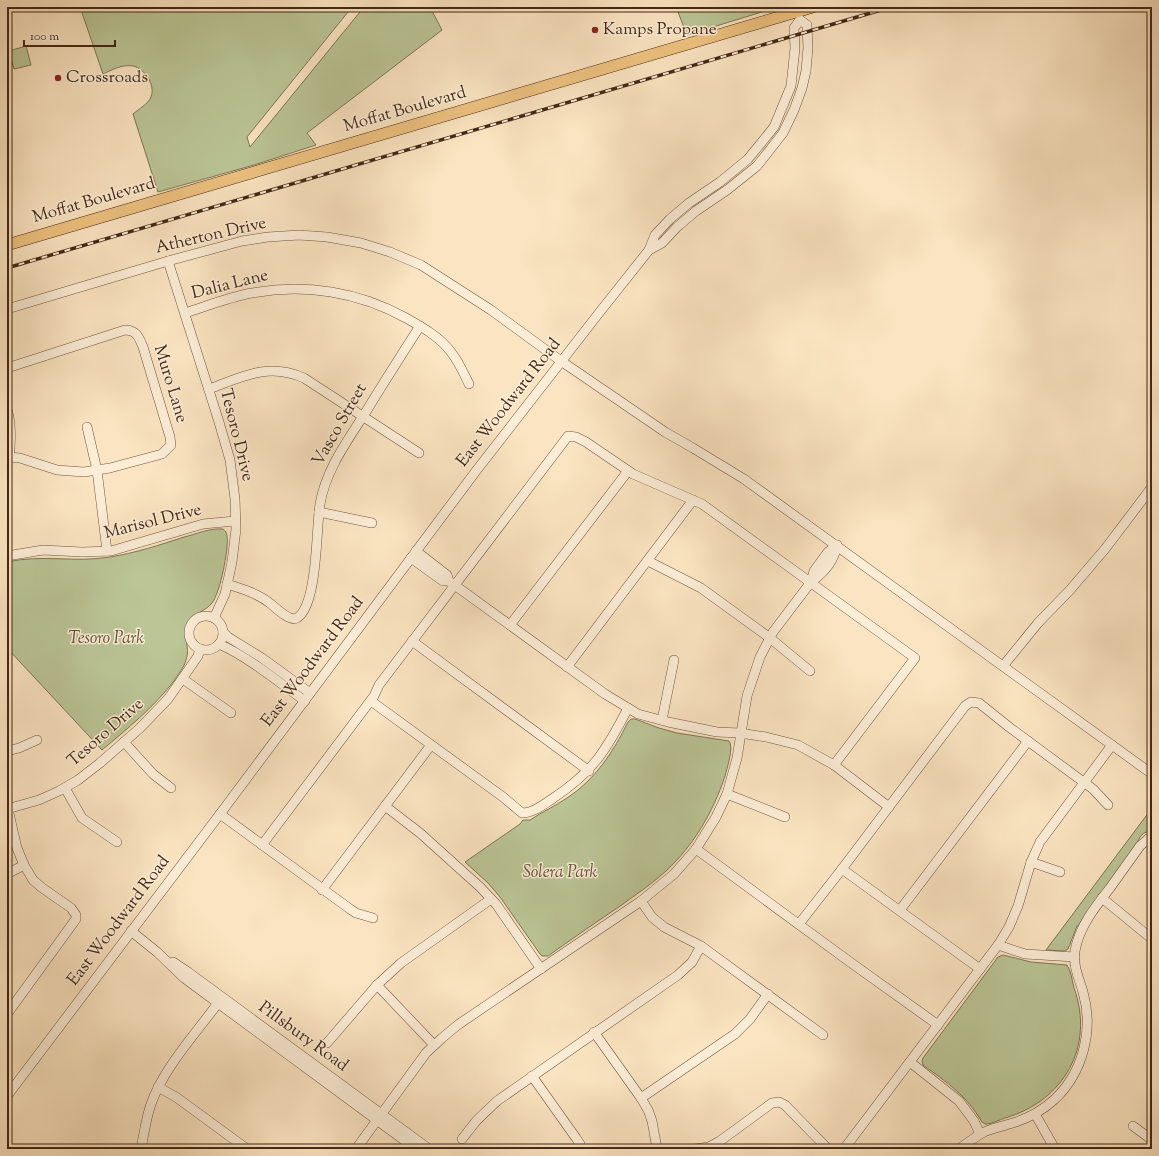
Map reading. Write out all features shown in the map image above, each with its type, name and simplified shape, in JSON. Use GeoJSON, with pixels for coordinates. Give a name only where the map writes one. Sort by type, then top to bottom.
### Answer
{"type":"FeatureCollection","features":[{"type":"Feature","properties":{"kind":"main road","name":"Moffat Boulevard"},"geometry":{"type":"LineString","coordinates":[[7,245],[799,16],[813,7]]}},
{"type":"Feature","properties":{"kind":"street","name":"East Woodward Road"},"geometry":{"type":"LineString","coordinates":[[7,1096],[561,361],[649,250],[655,236],[670,218],[720,182],[748,159],[774,127],[791,86],[795,48],[794,28],[799,16],[808,25],[806,72],[794,110],[783,133],[757,166],[727,190],[696,211],[677,227],[662,243],[649,250]]}},
{"type":"Feature","properties":{"kind":"street","name":"Atherton Drive"},"geometry":{"type":"LineString","coordinates":[[7,309],[168,261],[242,241],[268,237],[299,235],[327,237],[361,243],[390,252],[421,265],[491,310],[561,361],[665,432],[744,479],[1152,774]]}},
{"type":"Feature","properties":{"kind":"street","name":"Tesoro Drive"},"geometry":{"type":"LineString","coordinates":[[168,261],[230,460],[236,521],[232,562],[225,594],[214,618]]}},
{"type":"Feature","properties":{"kind":"street","name":"Dalia Lane"},"geometry":{"type":"LineString","coordinates":[[185,313],[224,300],[252,293],[283,289],[306,289],[344,294],[368,300],[393,311],[434,335],[451,352],[469,384]]}},
{"type":"Feature","properties":{"kind":"street","name":"Vasco Street"},"geometry":{"type":"LineString","coordinates":[[227,584],[247,590],[268,602],[284,615],[292,619],[296,618],[304,610],[308,600],[316,556],[320,504],[329,472],[420,326]]}},
{"type":"Feature","properties":{"kind":"street","name":"Muro Lane"},"geometry":{"type":"LineString","coordinates":[[7,368],[125,330],[130,330],[137,334],[143,347],[170,437],[171,445],[162,454],[97,470]]}},
{"type":"Feature","properties":{"kind":"street"},"geometry":{"type":"LineString","coordinates":[[209,389],[266,370],[293,373],[304,378],[419,453]]}},
{"type":"Feature","properties":{"kind":"street"},"geometry":{"type":"LineString","coordinates":[[7,409],[11,438],[8,457],[20,458],[57,470],[84,472],[97,470]]}},
{"type":"Feature","properties":{"kind":"street"},"geometry":{"type":"LineString","coordinates":[[87,427],[97,470],[107,551]]}},
{"type":"Feature","properties":{"kind":"street"},"geometry":{"type":"LineString","coordinates":[[262,845],[371,700],[379,685],[412,641],[452,583],[568,436],[576,437],[586,442],[633,474],[702,504],[914,658],[834,765]]}},
{"type":"Feature","properties":{"kind":"street"},"geometry":{"type":"LineString","coordinates":[[510,625],[628,471]]}},
{"type":"Feature","properties":{"kind":"street"},"geometry":{"type":"LineString","coordinates":[[1002,666],[1038,623],[1070,590],[1105,549],[1152,487]]}},
{"type":"Feature","properties":{"kind":"street"},"geometry":{"type":"LineString","coordinates":[[567,667],[693,500]]}},
{"type":"Feature","properties":{"kind":"street"},"geometry":{"type":"LineString","coordinates":[[319,512],[372,523]]}},
{"type":"Feature","properties":{"kind":"street","name":"Marisol Drive"},"geometry":{"type":"LineString","coordinates":[[7,556],[43,550],[82,552],[107,551],[165,536],[203,524],[236,521]]}},
{"type":"Feature","properties":{"kind":"street"},"geometry":{"type":"LineString","coordinates":[[356,1149],[434,1044],[460,1024],[641,902],[674,874],[696,849],[716,817],[727,794],[737,758],[747,696],[760,657],[770,638],[811,582],[821,575],[835,557],[837,545]]}},
{"type":"Feature","properties":{"kind":"street"},"geometry":{"type":"LineString","coordinates":[[414,555],[442,581],[452,583],[605,694],[638,714],[718,732],[740,733],[766,737],[798,745],[834,765],[889,807]]}},
{"type":"Feature","properties":{"kind":"street"},"geometry":{"type":"LineString","coordinates":[[648,561],[701,588],[770,638],[810,671]]}},
{"type":"Feature","properties":{"kind":"street"},"geometry":{"type":"LineString","coordinates":[[204,616],[214,618],[221,624],[223,632],[219,644],[210,649],[200,649],[192,642],[189,631],[191,626],[198,618],[204,616]]}},
{"type":"Feature","properties":{"kind":"street"},"geometry":{"type":"LineString","coordinates":[[223,632],[262,658],[307,697]]}},
{"type":"Feature","properties":{"kind":"street"},"geometry":{"type":"LineString","coordinates":[[412,641],[589,771]]}},
{"type":"Feature","properties":{"kind":"street"},"geometry":{"type":"LineString","coordinates":[[219,644],[228,648],[307,697]]}},
{"type":"Feature","properties":{"kind":"street","name":"Tesoro Drive"},"geometry":{"type":"LineString","coordinates":[[8,809],[39,800],[65,788],[100,763],[168,699],[183,680],[198,656],[200,649]]}},
{"type":"Feature","properties":{"kind":"street"},"geometry":{"type":"LineString","coordinates":[[662,720],[674,660]]}},
{"type":"Feature","properties":{"kind":"street"},"geometry":{"type":"LineString","coordinates":[[183,680],[231,714]]}},
{"type":"Feature","properties":{"kind":"street"},"geometry":{"type":"LineString","coordinates":[[371,700],[503,797],[522,813],[530,813],[545,804],[569,788],[589,771],[611,742],[628,708]]}},
{"type":"Feature","properties":{"kind":"street"},"geometry":{"type":"LineString","coordinates":[[799,924],[965,706],[971,702],[979,703],[1093,789],[1108,805]]}},
{"type":"Feature","properties":{"kind":"street"},"geometry":{"type":"LineString","coordinates":[[7,751],[19,748],[36,740]]}},
{"type":"Feature","properties":{"kind":"street"},"geometry":{"type":"LineString","coordinates":[[900,910],[1028,741]]}},
{"type":"Feature","properties":{"kind":"street"},"geometry":{"type":"LineString","coordinates":[[124,742],[153,774],[171,788]]}},
{"type":"Feature","properties":{"kind":"street"},"geometry":{"type":"LineString","coordinates":[[322,890],[431,745]]}},
{"type":"Feature","properties":{"kind":"street"},"geometry":{"type":"LineString","coordinates":[[844,1149],[998,945],[1009,927],[1018,906],[1031,862],[1040,842],[1112,745]]}},
{"type":"Feature","properties":{"kind":"street"},"geometry":{"type":"LineString","coordinates":[[65,788],[82,818],[117,842]]}},
{"type":"Feature","properties":{"kind":"street"},"geometry":{"type":"LineString","coordinates":[[727,794],[785,817]]}},
{"type":"Feature","properties":{"kind":"street"},"geometry":{"type":"LineString","coordinates":[[385,806],[420,833],[480,887],[541,969]]}},
{"type":"Feature","properties":{"kind":"street"},"geometry":{"type":"LineString","coordinates":[[7,1014],[76,919],[76,915],[71,908],[33,880],[24,865],[17,848],[8,809]]}},
{"type":"Feature","properties":{"kind":"street"},"geometry":{"type":"LineString","coordinates":[[220,814],[350,909],[374,918]]}},
{"type":"Feature","properties":{"kind":"street"},"geometry":{"type":"LineString","coordinates":[[959,1149],[980,1134],[1014,1123],[1035,1114],[1056,1098],[1073,1077],[1086,1042],[1087,1023],[1086,1003],[1076,972],[1075,957],[1077,943],[1082,929],[1091,912],[1140,846],[1149,838],[1152,838]]}},
{"type":"Feature","properties":{"kind":"street"},"geometry":{"type":"LineString","coordinates":[[696,849],[938,1025]]}},
{"type":"Feature","properties":{"kind":"street"},"geometry":{"type":"LineString","coordinates":[[1031,862],[1060,872]]}},
{"type":"Feature","properties":{"kind":"street"},"geometry":{"type":"LineString","coordinates":[[7,874],[24,865]]}},
{"type":"Feature","properties":{"kind":"street"},"geometry":{"type":"LineString","coordinates":[[842,869],[980,969]]}},
{"type":"Feature","properties":{"kind":"street"},"geometry":{"type":"LineString","coordinates":[[1102,898],[1152,939]]}},
{"type":"Feature","properties":{"kind":"street"},"geometry":{"type":"LineString","coordinates":[[327,1043],[377,985],[401,963],[491,900]]}},
{"type":"Feature","properties":{"kind":"street"},"geometry":{"type":"LineString","coordinates":[[641,902],[652,917],[664,927],[701,946],[823,1034]]}},
{"type":"Feature","properties":{"kind":"street","name":"Pillsbury Road"},"geometry":{"type":"LineString","coordinates":[[130,931],[157,952],[184,978],[220,1000],[379,1117],[429,1149]]}},
{"type":"Feature","properties":{"kind":"street"},"geometry":{"type":"LineString","coordinates":[[998,945],[1025,954],[1075,957]]}},
{"type":"Feature","properties":{"kind":"street"},"geometry":{"type":"LineString","coordinates":[[462,1139],[477,1120],[497,1101],[594,1032],[678,975],[692,962],[701,946]]}},
{"type":"Feature","properties":{"kind":"street"},"geometry":{"type":"LineString","coordinates":[[377,985],[434,1044]]}},
{"type":"Feature","properties":{"kind":"street"},"geometry":{"type":"LineString","coordinates":[[641,1098],[735,1034],[750,1019],[768,994]]}},
{"type":"Feature","properties":{"kind":"street"},"geometry":{"type":"LineString","coordinates":[[141,1149],[146,1120],[151,1103],[164,1075],[220,1000]]}},
{"type":"Feature","properties":{"kind":"street"},"geometry":{"type":"LineString","coordinates":[[594,1032],[648,1110],[652,1121],[657,1149]]}},
{"type":"Feature","properties":{"kind":"street"},"geometry":{"type":"LineString","coordinates":[[910,1062],[959,1101],[974,1121],[980,1134]]}},
{"type":"Feature","properties":{"kind":"street"},"geometry":{"type":"LineString","coordinates":[[532,1076],[580,1144],[579,1149]]}},
{"type":"Feature","properties":{"kind":"street"},"geometry":{"type":"LineString","coordinates":[[158,1087],[176,1097],[245,1148]]}},
{"type":"Feature","properties":{"kind":"street"},"geometry":{"type":"LineString","coordinates":[[695,1149],[708,1147],[720,1141],[772,1103],[779,1102],[785,1105],[828,1149]]}},
{"type":"Feature","properties":{"kind":"street"},"geometry":{"type":"LineString","coordinates":[[1035,1114],[1055,1149]]}},
{"type":"Feature","properties":{"kind":"street","name":"Pillsbury Road"},"geometry":{"type":"LineString","coordinates":[[379,1117],[416,1149]]}},
{"type":"Feature","properties":{"kind":"street"},"geometry":{"type":"LineString","coordinates":[[1133,1126],[1152,1140]]}},
{"type":"Feature","properties":{"kind":"green space"},"geometry":{"type":"Polygon","coordinates":[[[80,7],[352,7],[247,137],[250,147],[364,7],[430,7],[442,30],[307,133],[316,145],[254,165],[158,192],[133,114],[150,100],[152,87],[150,82],[141,70],[133,66],[121,67],[103,74],[80,7]]]}},
{"type":"Feature","properties":{"kind":"green space"},"geometry":{"type":"Polygon","coordinates":[[[676,7],[778,7],[687,35],[676,7]]]}},
{"type":"Feature","properties":{"kind":"green space"},"geometry":{"type":"Polygon","coordinates":[[[26,46],[31,65],[14,69],[9,51],[26,46]]]}},
{"type":"Feature","properties":{"kind":"green space","name":"Tesoro Park"},"geometry":{"type":"Polygon","coordinates":[[[223,529],[227,534],[227,542],[221,581],[212,603],[194,616],[189,622],[186,631],[187,655],[184,666],[166,691],[140,718],[102,750],[7,648],[7,562],[46,558],[97,559],[129,553],[208,530],[223,529]]]}},
{"type":"Feature","properties":{"kind":"green space","name":"Solera Park"},"geometry":{"type":"Polygon","coordinates":[[[631,719],[677,733],[729,741],[731,748],[730,758],[725,776],[715,802],[702,827],[676,861],[666,871],[651,884],[548,956],[542,956],[500,897],[488,883],[465,862],[520,824],[523,820],[530,820],[577,791],[603,764],[631,719]]]}},
{"type":"Feature","properties":{"kind":"green space"},"geometry":{"type":"Polygon","coordinates":[[[1152,808],[1152,830],[1144,833],[1140,837],[1133,851],[1077,926],[1068,949],[1064,951],[1046,950],[1152,808]]]}},
{"type":"Feature","properties":{"kind":"green space"},"geometry":{"type":"Polygon","coordinates":[[[1003,955],[1031,962],[1067,965],[1079,1010],[1080,1030],[1077,1050],[1070,1068],[1058,1085],[1044,1099],[1026,1110],[995,1122],[985,1124],[963,1097],[923,1065],[922,1061],[998,957],[1003,955]]]}},
{"type":"Feature","properties":{"kind":"railway"},"geometry":{"type":"LineString","coordinates":[[7,268],[891,7]]}},
{"type":"Feature","properties":{"kind":"place","name":"Kamps Propane"},"geometry":{"type":"Point","coordinates":[595,30]}},
{"type":"Feature","properties":{"kind":"place","name":"Crossroads"},"geometry":{"type":"Point","coordinates":[58,78]}}]}
